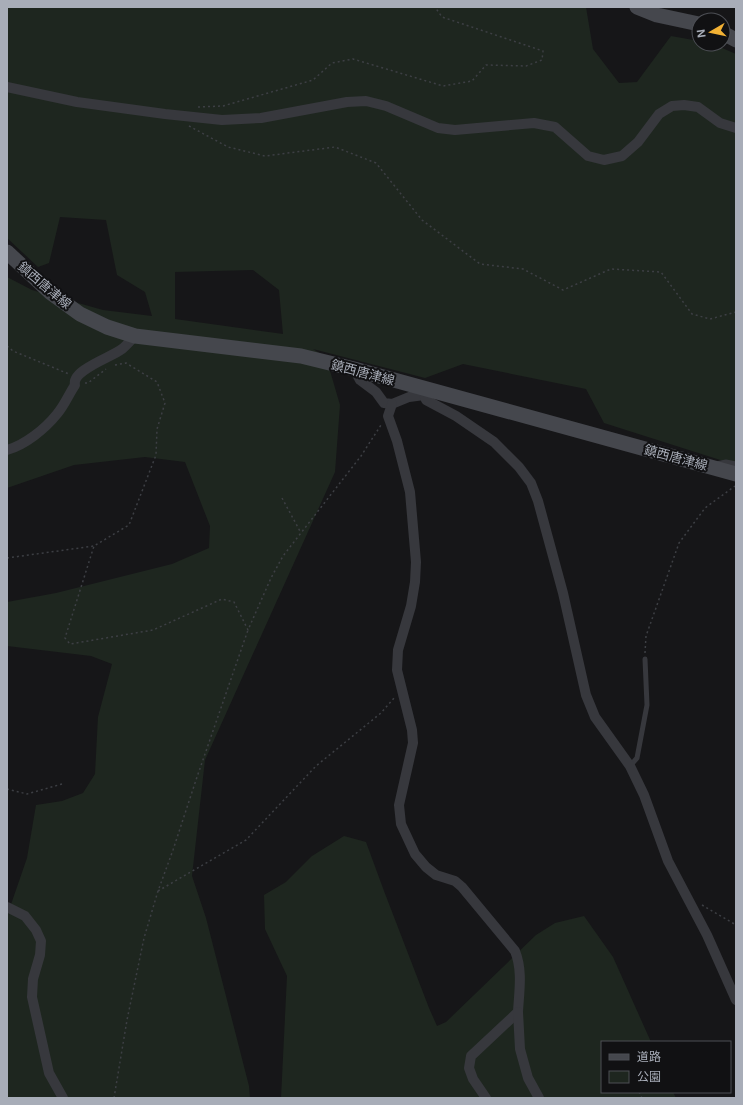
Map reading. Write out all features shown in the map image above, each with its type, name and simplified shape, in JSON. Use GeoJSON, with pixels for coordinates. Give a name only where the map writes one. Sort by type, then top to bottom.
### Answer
{"type":"FeatureCollection","features":[{"type":"Feature","properties":{"kind":"main road"},"geometry":{"type":"LineString","coordinates":[[637,7],[657,15],[691,22]]}},
{"type":"Feature","properties":{"kind":"main road","name":"鎮西唐津線"},"geometry":{"type":"LineString","coordinates":[[7,252],[51,293],[80,314],[107,327],[135,336],[301,356],[354,369],[425,392],[736,474]]}},
{"type":"Feature","properties":{"kind":"street"},"geometry":{"type":"LineString","coordinates":[[7,87],[77,102],[222,120],[261,118],[347,102],[366,102],[386,106],[438,128],[455,130],[534,123],[555,127],[588,156],[604,160],[622,156],[638,142],[659,114],[672,106],[684,105],[698,107],[720,123],[736,128]]}},
{"type":"Feature","properties":{"kind":"street"},"geometry":{"type":"LineString","coordinates":[[7,450],[16,448],[35,436],[57,414],[75,381],[98,362],[121,350],[135,336]]}},
{"type":"Feature","properties":{"kind":"street"},"geometry":{"type":"LineString","coordinates":[[354,369],[360,380],[376,392],[384,403],[392,404],[425,392],[426,400],[456,416],[494,442],[519,467],[531,483],[538,501],[563,593],[586,695],[595,717],[630,766],[644,795],[668,861],[707,935],[736,1000]]}},
{"type":"Feature","properties":{"kind":"street"},"geometry":{"type":"LineString","coordinates":[[392,404],[388,416],[397,441],[410,492],[416,562],[416,582],[411,606],[398,650],[397,670],[412,730],[413,744],[398,805],[401,824],[415,854],[426,867],[436,875],[455,881],[462,887],[515,951],[519,961],[520,981],[518,1012],[520,1049],[528,1078],[538,1098]]}},
{"type":"Feature","properties":{"kind":"street"},"geometry":{"type":"LineString","coordinates":[[7,907],[25,916],[36,930],[41,941],[40,955],[33,979],[32,997],[49,1073],[63,1098]]}},
{"type":"Feature","properties":{"kind":"street"},"geometry":{"type":"LineString","coordinates":[[486,1098],[473,1079],[469,1068],[471,1056],[518,1012]]}},
{"type":"Feature","properties":{"kind":"lane"},"geometry":{"type":"LineString","coordinates":[[705,466],[726,462],[736,464]]}},
{"type":"Feature","properties":{"kind":"lane"},"geometry":{"type":"LineString","coordinates":[[630,766],[637,758],[648,705],[645,659]]}},
{"type":"Feature","properties":{"kind":"path"},"geometry":{"type":"LineString","coordinates":[[194,107],[223,106],[314,80],[332,63],[353,59],[443,86],[472,81],[486,65],[526,66],[542,60],[543,51],[442,16],[435,7]]}},
{"type":"Feature","properties":{"kind":"path"},"geometry":{"type":"LineString","coordinates":[[186,125],[228,147],[265,156],[335,147],[376,163],[422,220],[480,264],[523,269],[563,290],[611,269],[661,272],[692,314],[710,319],[736,312]]}},
{"type":"Feature","properties":{"kind":"path"},"geometry":{"type":"LineString","coordinates":[[7,346],[13,351],[75,381],[88,383],[112,365],[126,363],[156,382],[165,403],[157,429],[156,455],[129,525],[94,546],[7,558]]}},
{"type":"Feature","properties":{"kind":"path"},"geometry":{"type":"LineString","coordinates":[[114,1098],[127,1020],[144,938],[158,891],[248,630],[271,578],[283,556],[361,456],[388,416]]}},
{"type":"Feature","properties":{"kind":"path"},"geometry":{"type":"LineString","coordinates":[[645,659],[646,636],[679,543],[705,508],[736,485]]}},
{"type":"Feature","properties":{"kind":"path"},"geometry":{"type":"LineString","coordinates":[[282,498],[301,532]]}},
{"type":"Feature","properties":{"kind":"path"},"geometry":{"type":"LineString","coordinates":[[94,546],[65,638],[70,644],[154,630],[222,599],[234,602],[248,630]]}},
{"type":"Feature","properties":{"kind":"path"},"geometry":{"type":"LineString","coordinates":[[158,891],[246,840],[316,766],[381,712],[401,689]]}},
{"type":"Feature","properties":{"kind":"path"},"geometry":{"type":"LineString","coordinates":[[7,789],[27,794],[62,784]]}},
{"type":"Feature","properties":{"kind":"path"},"geometry":{"type":"LineString","coordinates":[[687,896],[736,924]]}},
{"type":"Feature","properties":{"kind":"green space"},"geometry":{"type":"Polygon","coordinates":[[[7,7],[586,7],[593,49],[619,83],[637,82],[671,36],[691,40],[691,52],[731,52],[736,54],[736,465],[604,423],[586,389],[463,364],[425,378],[313,349],[326,357],[340,405],[335,472],[205,760],[192,876],[206,918],[249,1086],[250,1098],[7,1098],[7,916],[27,858],[36,805],[62,801],[83,793],[95,774],[98,717],[112,664],[91,656],[7,646],[7,602],[56,593],[172,564],[209,548],[210,526],[185,462],[145,457],[74,465],[7,488],[7,277],[32,290],[103,310],[152,316],[145,292],[117,275],[106,220],[60,217],[49,263],[38,267],[7,238],[7,7]],[[253,270],[175,272],[175,319],[283,334],[279,290],[253,270]]]}},
{"type":"Feature","properties":{"kind":"green space"},"geometry":{"type":"Polygon","coordinates":[[[344,836],[366,842],[437,1026],[446,1022],[536,935],[555,923],[584,916],[613,957],[651,1041],[601,1041],[601,1093],[674,1093],[676,1098],[281,1098],[287,976],[265,929],[264,895],[286,882],[312,856],[344,836]]]}}]}
